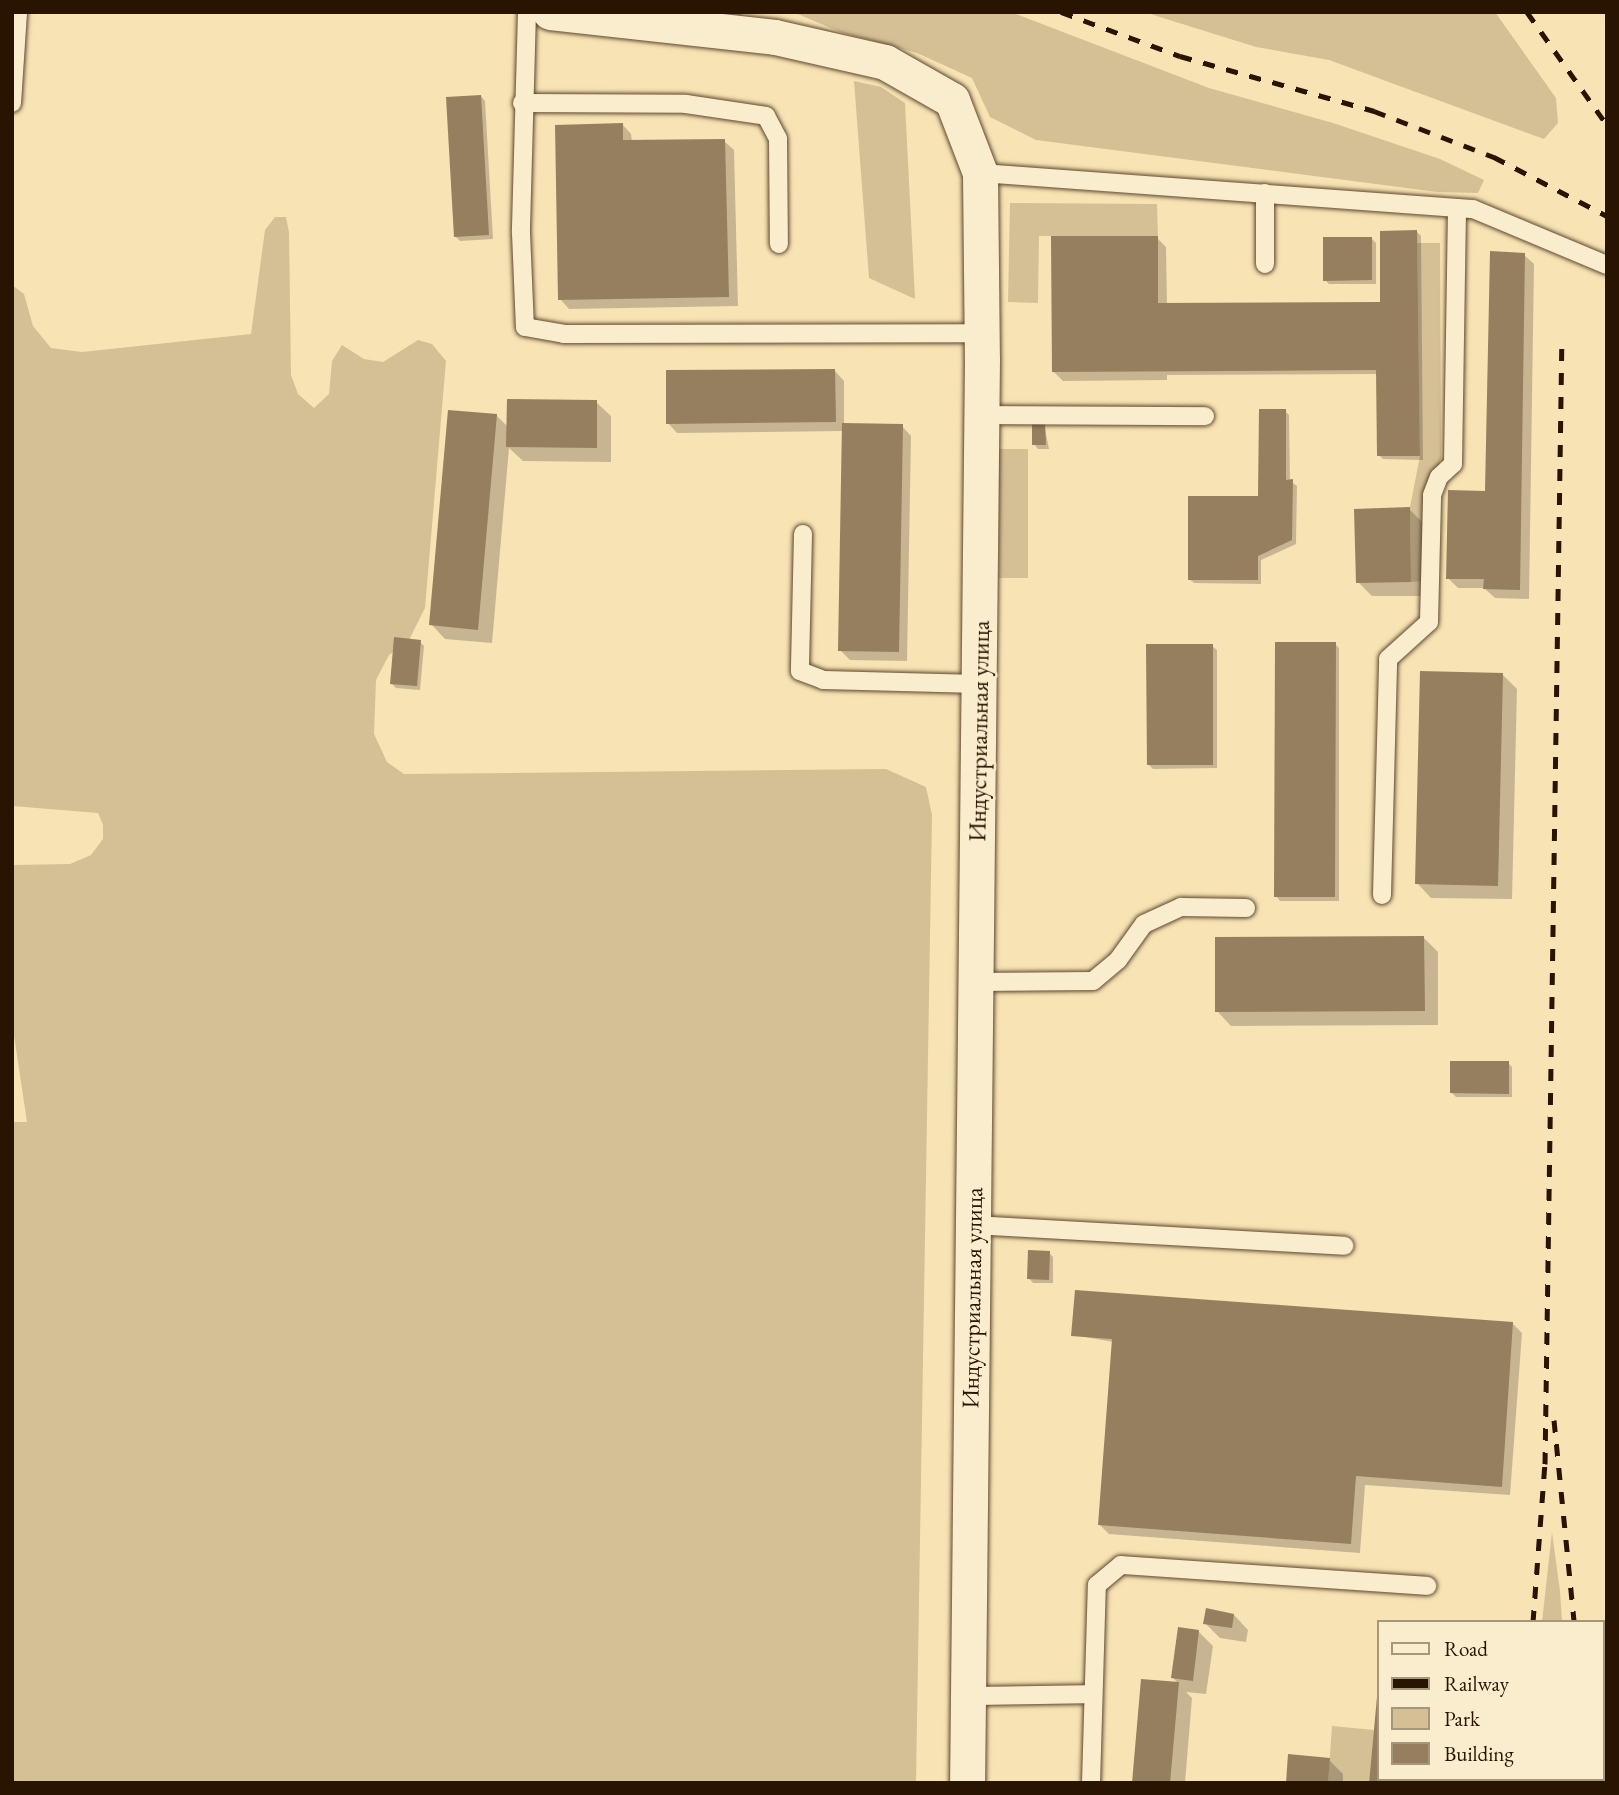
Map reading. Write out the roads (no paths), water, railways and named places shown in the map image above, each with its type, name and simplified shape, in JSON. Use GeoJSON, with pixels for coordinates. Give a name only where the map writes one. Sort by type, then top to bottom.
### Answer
{"type":"FeatureCollection","features":[{"type":"Feature","properties":{"kind":"street","name":"Индустриальная улица"},"geometry":{"type":"LineString","coordinates":[[550,12],[775,37],[885,62],[952,100],[980,173],[982,415],[967,1783]]}},
{"type":"Feature","properties":{"kind":"lane"},"geometry":{"type":"LineString","coordinates":[[12,103],[18,12]]}},
{"type":"Feature","properties":{"kind":"lane"},"geometry":{"type":"LineString","coordinates":[[527,12],[522,103],[525,327],[564,334],[982,333]]}},
{"type":"Feature","properties":{"kind":"lane"},"geometry":{"type":"LineString","coordinates":[[522,103],[686,104],[766,116],[778,139],[779,244]]}},
{"type":"Feature","properties":{"kind":"lane"},"geometry":{"type":"LineString","coordinates":[[980,173],[1473,209],[1607,265]]}},
{"type":"Feature","properties":{"kind":"lane"},"geometry":{"type":"LineString","coordinates":[[1265,194],[1265,264]]}},
{"type":"Feature","properties":{"kind":"lane"},"geometry":{"type":"LineString","coordinates":[[1382,895],[1388,659],[1429,622],[1432,495],[1453,464],[1457,208]]}},
{"type":"Feature","properties":{"kind":"lane"},"geometry":{"type":"LineString","coordinates":[[982,415],[1205,416]]}},
{"type":"Feature","properties":{"kind":"lane"},"geometry":{"type":"LineString","coordinates":[[803,534],[800,671],[823,680],[979,684]]}},
{"type":"Feature","properties":{"kind":"lane"},"geometry":{"type":"LineString","coordinates":[[976,982],[1093,981],[1118,960],[1144,924],[1181,907],[1246,908]]}},
{"type":"Feature","properties":{"kind":"lane"},"geometry":{"type":"LineString","coordinates":[[973,1225],[1344,1246]]}},
{"type":"Feature","properties":{"kind":"lane"},"geometry":{"type":"LineString","coordinates":[[1091,1783],[1097,1586],[1121,1565],[1427,1586]]}},
{"type":"Feature","properties":{"kind":"lane"},"geometry":{"type":"LineString","coordinates":[[968,1696],[1093,1694]]}},
{"type":"Feature","properties":{"kind":"railway"},"geometry":{"type":"LineString","coordinates":[[1061,12],[1180,56],[1374,111],[1494,157],[1607,216]]}},
{"type":"Feature","properties":{"kind":"railway"},"geometry":{"type":"LineString","coordinates":[[1527,12],[1607,125]]}},
{"type":"Feature","properties":{"kind":"railway"},"geometry":{"type":"LineString","coordinates":[[1533,1620],[1545,1464],[1562,337]]}},
{"type":"Feature","properties":{"kind":"railway"},"geometry":{"type":"LineString","coordinates":[[1554,1420],[1574,1620]]}}]}
